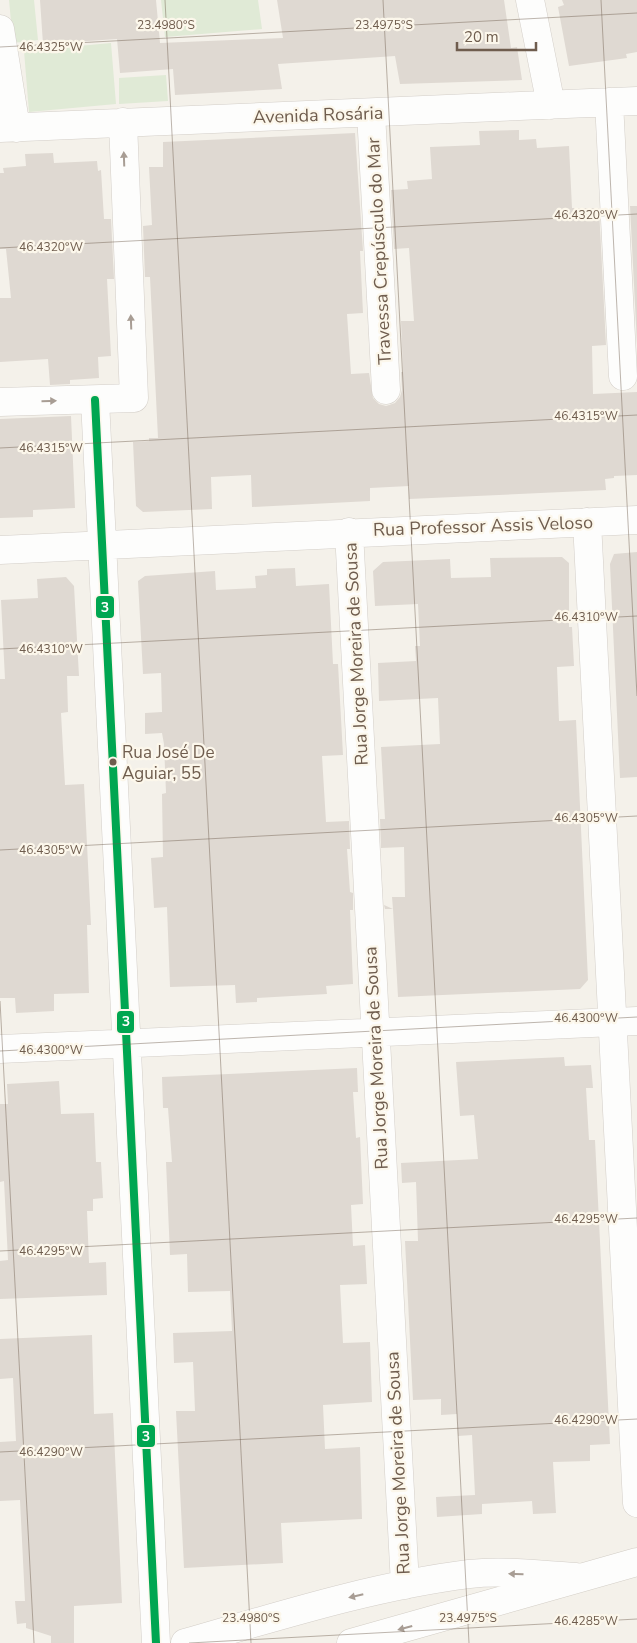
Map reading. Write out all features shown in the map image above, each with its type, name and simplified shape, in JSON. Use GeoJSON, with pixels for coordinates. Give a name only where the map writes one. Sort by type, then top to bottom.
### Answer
{"type":"FeatureCollection","features":[{"type":"Feature","properties":{"kind":"street"},"geometry":{"type":"LineString","coordinates":[[530,0],[551,105]]}},
{"type":"Feature","properties":{"kind":"street"},"geometry":{"type":"LineString","coordinates":[[0,29],[8,128]]}},
{"type":"Feature","properties":{"kind":"street","name":"Avenida Rosária"},"geometry":{"type":"LineString","coordinates":[[8,128],[637,101]]}},
{"type":"Feature","properties":{"kind":"street"},"geometry":{"type":"LineString","coordinates":[[609,102],[623,376]]}},
{"type":"Feature","properties":{"kind":"street","name":"Travessa Crepúsculo do Mar"},"geometry":{"type":"LineString","coordinates":[[371,112],[386,390]]}},
{"type":"Feature","properties":{"kind":"street"},"geometry":{"type":"LineString","coordinates":[[0,402],[133,399],[135,397],[123,122]]}},
{"type":"Feature","properties":{"kind":"street"},"geometry":{"type":"LineString","coordinates":[[95,400],[156,1643]]}},
{"type":"Feature","properties":{"kind":"street","name":"Rua Professor Assis Veloso"},"geometry":{"type":"LineString","coordinates":[[0,550],[349,532],[637,520]]}},
{"type":"Feature","properties":{"kind":"street"},"geometry":{"type":"LineString","coordinates":[[586,522],[624,1021],[637,1503]]}},
{"type":"Feature","properties":{"kind":"street","name":"Rua Jorge Moreira de Sousa"},"geometry":{"type":"LineString","coordinates":[[349,532],[405,1585]]}},
{"type":"Feature","properties":{"kind":"street"},"geometry":{"type":"LineString","coordinates":[[0,1049],[624,1021]]}},
{"type":"Feature","properties":{"kind":"street"},"geometry":{"type":"LineString","coordinates":[[351,1643],[637,1562]]}},
{"type":"Feature","properties":{"kind":"street"},"geometry":{"type":"LineString","coordinates":[[185,1643],[305,1608],[405,1585],[471,1574],[582,1577]]}},
{"type":"Feature","properties":{"kind":"green space"},"geometry":{"type":"Polygon","coordinates":[[[9,0],[34,0],[38,40],[13,43],[9,0]]]}},
{"type":"Feature","properties":{"kind":"green space"},"geometry":{"type":"Polygon","coordinates":[[[161,0],[258,0],[262,29],[165,37],[161,0]]]}},
{"type":"Feature","properties":{"kind":"green space"},"geometry":{"type":"Polygon","coordinates":[[[111,43],[116,104],[29,112],[24,51],[111,43]]]}},
{"type":"Feature","properties":{"kind":"green space"},"geometry":{"type":"Polygon","coordinates":[[[166,75],[168,101],[119,104],[119,78],[166,75]]]}},
{"type":"Feature","properties":{"kind":"building"},"geometry":{"type":"Polygon","coordinates":[[[40,0],[156,0],[160,43],[283,38],[277,0],[504,0],[511,48],[517,47],[522,80],[400,84],[395,56],[278,64],[282,89],[175,95],[173,69],[120,73],[117,39],[43,44],[40,0]]]}},
{"type":"Feature","properties":{"kind":"building"},"geometry":{"type":"Polygon","coordinates":[[[562,0],[637,0],[637,52],[626,54],[627,58],[569,66],[558,7],[564,5],[562,0]]]}},
{"type":"Feature","properties":{"kind":"building"},"geometry":{"type":"Polygon","coordinates":[[[519,130],[519,140],[536,139],[537,148],[569,146],[572,208],[599,208],[606,345],[592,346],[593,394],[637,392],[637,475],[614,476],[614,478],[605,479],[606,490],[409,499],[409,486],[370,488],[370,501],[252,507],[251,475],[211,477],[212,509],[143,512],[136,506],[133,442],[149,441],[149,438],[158,438],[150,277],[145,277],[143,226],[152,225],[149,167],[163,167],[163,142],[355,133],[363,251],[360,251],[363,313],[347,314],[351,374],[369,373],[373,398],[379,404],[386,406],[395,403],[400,397],[402,390],[401,321],[414,321],[409,248],[394,249],[391,190],[408,189],[407,181],[432,179],[430,147],[480,145],[479,131],[519,130]]]}},
{"type":"Feature","properties":{"kind":"building"},"geometry":{"type":"Polygon","coordinates":[[[53,153],[54,163],[97,161],[98,171],[101,170],[104,219],[111,219],[114,279],[107,279],[111,356],[98,357],[99,378],[70,380],[70,384],[50,385],[48,359],[0,362],[0,298],[11,298],[6,249],[0,249],[0,173],[4,173],[3,168],[26,166],[25,154],[53,153]]]}},
{"type":"Feature","properties":{"kind":"building"},"geometry":{"type":"Polygon","coordinates":[[[630,206],[637,206],[637,344],[630,206]]]}},
{"type":"Feature","properties":{"kind":"building"},"geometry":{"type":"Polygon","coordinates":[[[71,416],[75,508],[33,510],[33,517],[0,518],[0,419],[71,416]]]}},
{"type":"Feature","properties":{"kind":"building"},"geometry":{"type":"Polygon","coordinates":[[[637,552],[637,777],[620,778],[610,564],[614,554],[637,552]]]}},
{"type":"Feature","properties":{"kind":"building"},"geometry":{"type":"Polygon","coordinates":[[[562,557],[569,563],[569,627],[572,627],[574,666],[557,667],[559,721],[576,720],[588,980],[580,989],[398,997],[392,897],[405,897],[404,847],[381,848],[380,819],[385,819],[381,747],[440,744],[438,698],[379,701],[378,663],[416,661],[415,646],[420,646],[418,604],[375,606],[373,571],[383,562],[450,559],[451,578],[491,577],[490,558],[562,557]]]}},
{"type":"Feature","properties":{"kind":"building"},"geometry":{"type":"Polygon","coordinates":[[[295,568],[296,586],[329,584],[333,664],[338,664],[343,755],[322,756],[326,822],[349,821],[350,849],[347,849],[350,892],[353,893],[353,910],[350,910],[353,984],[326,986],[327,994],[257,998],[257,1002],[236,1003],[235,985],[170,987],[167,907],[154,908],[151,858],[163,857],[162,794],[166,793],[164,744],[162,733],[145,734],[145,713],[162,712],[161,673],[143,674],[138,581],[145,576],[215,571],[216,590],[256,588],[255,576],[267,575],[267,569],[295,568]]]}},
{"type":"Feature","properties":{"kind":"building"},"geometry":{"type":"Polygon","coordinates":[[[66,577],[74,586],[79,676],[67,676],[68,712],[61,713],[65,785],[84,784],[91,925],[87,925],[89,993],[54,994],[54,1011],[16,1013],[15,998],[0,998],[0,679],[5,679],[1,600],[38,598],[37,579],[66,577]]]}},
{"type":"Feature","properties":{"kind":"building"},"geometry":{"type":"Polygon","coordinates":[[[384,905],[393,909],[385,909],[384,905]]]}},
{"type":"Feature","properties":{"kind":"building"},"geometry":{"type":"Polygon","coordinates":[[[564,1057],[565,1066],[591,1065],[593,1088],[586,1088],[589,1140],[595,1140],[610,1444],[590,1445],[590,1461],[553,1462],[556,1513],[533,1514],[532,1501],[482,1504],[482,1514],[437,1517],[436,1497],[475,1495],[472,1435],[458,1436],[457,1414],[441,1415],[441,1399],[413,1400],[405,1241],[418,1241],[416,1182],[402,1183],[401,1163],[478,1159],[474,1115],[460,1116],[456,1062],[564,1057]]]}},
{"type":"Feature","properties":{"kind":"building"},"geometry":{"type":"Polygon","coordinates":[[[357,1068],[358,1092],[353,1092],[356,1138],[360,1137],[363,1204],[351,1205],[353,1246],[365,1245],[367,1284],[340,1285],[343,1343],[370,1342],[372,1402],[323,1405],[325,1449],[360,1447],[362,1519],[281,1523],[283,1563],[184,1568],[176,1411],[195,1411],[193,1362],[174,1363],[173,1333],[232,1331],[230,1291],[188,1292],[187,1254],[170,1255],[166,1162],[172,1162],[168,1108],[163,1108],[162,1077],[357,1068]]]}},
{"type":"Feature","properties":{"kind":"building"},"geometry":{"type":"Polygon","coordinates":[[[59,1081],[61,1114],[94,1113],[96,1162],[101,1162],[103,1198],[93,1199],[93,1211],[87,1211],[89,1263],[106,1262],[107,1295],[0,1299],[0,1261],[8,1260],[4,1181],[0,1182],[0,1104],[8,1104],[7,1084],[59,1081]]]}},
{"type":"Feature","properties":{"kind":"building"},"geometry":{"type":"Polygon","coordinates":[[[92,1335],[94,1414],[113,1413],[122,1603],[74,1606],[74,1643],[51,1643],[51,1636],[26,1628],[26,1623],[17,1624],[15,1601],[25,1601],[20,1500],[0,1501],[0,1442],[16,1441],[13,1378],[0,1379],[0,1339],[92,1335]]]}},
{"type":"Feature","properties":{"kind":"transit line","name":"3"},"geometry":{"type":"LineString","coordinates":[[95,400],[156,1643]]}},
{"type":"Feature","properties":{"kind":"place","name":"Rua José De Aguiar, 55"},"geometry":{"type":"Point","coordinates":[113,762]}}]}
